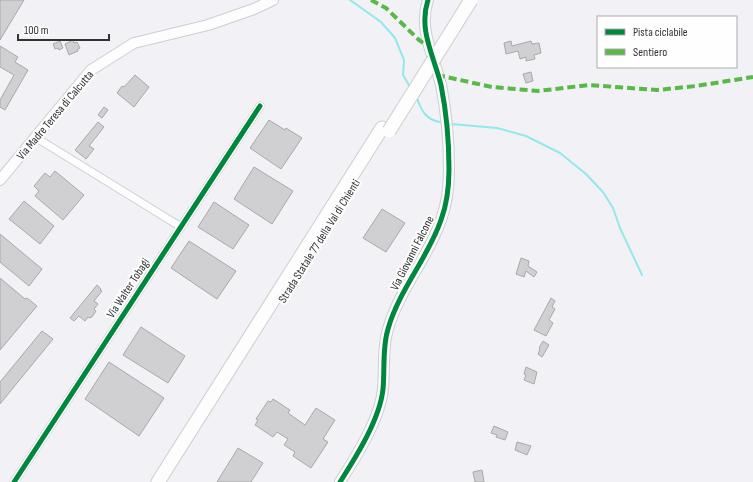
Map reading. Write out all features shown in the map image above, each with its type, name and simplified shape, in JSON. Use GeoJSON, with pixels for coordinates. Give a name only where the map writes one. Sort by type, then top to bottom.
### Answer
{"type":"FeatureCollection","features":[{"type":"Feature","properties":{"kind":"highway","name":"Strada Statale 77 della Val di Chienti"},"geometry":{"type":"LineString","coordinates":[[166,482],[385,130],[462,0]]}},
{"type":"Feature","properties":{"kind":"highway","name":"Strada Statale 77 della Val di Chienti"},"geometry":{"type":"LineString","coordinates":[[158,482],[385,130],[471,0]]}},
{"type":"Feature","properties":{"kind":"street","name":"Via Madre Teresa di Calcutta"},"geometry":{"type":"LineString","coordinates":[[0,180],[91,70],[134,43],[208,25],[254,9],[273,0]]}},
{"type":"Feature","properties":{"kind":"street","name":"Via Giovanni Falcone"},"geometry":{"type":"LineString","coordinates":[[340,482],[355,458],[377,415],[383,390],[384,358],[388,330],[398,304],[441,220],[448,195],[449,168],[444,105],[440,85],[428,46],[424,21],[428,0]]}},
{"type":"Feature","properties":{"kind":"street","name":"Via Walter Tobagi"},"geometry":{"type":"LineString","coordinates":[[14,482],[260,106]]}},
{"type":"Feature","properties":{"kind":"street"},"geometry":{"type":"LineString","coordinates":[[36,137],[181,227]]}},
{"type":"Feature","properties":{"kind":"building"},"geometry":{"type":"Polygon","coordinates":[[[0,0],[24,0],[0,40],[0,0]]]}},
{"type":"Feature","properties":{"kind":"building"},"geometry":{"type":"Polygon","coordinates":[[[73,40],[74,43],[77,42],[80,48],[77,50],[78,51],[69,55],[65,44],[73,40]]]}},
{"type":"Feature","properties":{"kind":"building"},"geometry":{"type":"Polygon","coordinates":[[[60,41],[63,48],[59,50],[58,48],[55,49],[53,44],[60,41]]]}},
{"type":"Feature","properties":{"kind":"building"},"geometry":{"type":"Polygon","coordinates":[[[511,41],[512,46],[531,41],[532,44],[539,43],[541,53],[534,55],[535,59],[526,61],[526,57],[520,59],[518,51],[506,54],[504,43],[511,41]]]}},
{"type":"Feature","properties":{"kind":"building"},"geometry":{"type":"Polygon","coordinates":[[[0,46],[18,57],[15,62],[28,70],[5,110],[0,107],[0,100],[14,75],[0,67],[0,46]]]}},
{"type":"Feature","properties":{"kind":"building"},"geometry":{"type":"Polygon","coordinates":[[[531,72],[533,81],[526,83],[523,74],[531,72]]]}},
{"type":"Feature","properties":{"kind":"building"},"geometry":{"type":"Polygon","coordinates":[[[135,75],[149,87],[134,107],[117,93],[122,86],[124,87],[135,75]]]}},
{"type":"Feature","properties":{"kind":"building"},"geometry":{"type":"Polygon","coordinates":[[[104,107],[108,110],[102,118],[98,115],[104,107]]]}},
{"type":"Feature","properties":{"kind":"building"},"geometry":{"type":"Polygon","coordinates":[[[269,120],[302,138],[281,169],[250,148],[269,120]]]}},
{"type":"Feature","properties":{"kind":"building"},"geometry":{"type":"Polygon","coordinates":[[[98,122],[104,127],[89,146],[94,149],[86,159],[75,150],[98,122]]]}},
{"type":"Feature","properties":{"kind":"building"},"geometry":{"type":"Polygon","coordinates":[[[254,167],[293,191],[272,224],[234,199],[254,167]]]}},
{"type":"Feature","properties":{"kind":"building"},"geometry":{"type":"Polygon","coordinates":[[[55,171],[84,195],[63,220],[35,196],[39,191],[34,186],[45,173],[50,177],[55,171]]]}},
{"type":"Feature","properties":{"kind":"building"},"geometry":{"type":"Polygon","coordinates":[[[24,201],[54,226],[40,244],[9,219],[24,201]]]}},
{"type":"Feature","properties":{"kind":"building"},"geometry":{"type":"Polygon","coordinates":[[[214,202],[249,225],[233,249],[198,227],[214,202]]]}},
{"type":"Feature","properties":{"kind":"building"},"geometry":{"type":"Polygon","coordinates":[[[382,209],[405,223],[386,252],[363,238],[382,209]]]}},
{"type":"Feature","properties":{"kind":"building"},"geometry":{"type":"Polygon","coordinates":[[[0,234],[42,269],[29,286],[0,262],[0,234]]]}},
{"type":"Feature","properties":{"kind":"building"},"geometry":{"type":"Polygon","coordinates":[[[189,241],[236,271],[217,299],[171,268],[189,241]]]}},
{"type":"Feature","properties":{"kind":"building"},"geometry":{"type":"Polygon","coordinates":[[[521,258],[529,261],[528,266],[537,272],[534,277],[526,271],[524,277],[516,274],[521,258]]]}},
{"type":"Feature","properties":{"kind":"building"},"geometry":{"type":"Polygon","coordinates":[[[0,278],[25,299],[27,298],[37,306],[0,350],[0,278]]]}},
{"type":"Feature","properties":{"kind":"building"},"geometry":{"type":"Polygon","coordinates":[[[97,285],[102,291],[94,301],[98,304],[94,309],[96,311],[92,317],[88,317],[85,321],[79,316],[74,321],[70,318],[97,285]]]}},
{"type":"Feature","properties":{"kind":"building"},"geometry":{"type":"Polygon","coordinates":[[[551,298],[555,301],[552,307],[555,309],[549,320],[553,323],[546,336],[534,330],[551,298]]]}},
{"type":"Feature","properties":{"kind":"building"},"geometry":{"type":"Polygon","coordinates":[[[141,327],[185,356],[168,383],[123,355],[141,327]]]}},
{"type":"Feature","properties":{"kind":"building"},"geometry":{"type":"Polygon","coordinates":[[[42,331],[53,339],[0,404],[0,382],[42,331]]]}},
{"type":"Feature","properties":{"kind":"building"},"geometry":{"type":"Polygon","coordinates":[[[543,341],[549,345],[542,357],[538,354],[539,348],[543,341]]]}},
{"type":"Feature","properties":{"kind":"building"},"geometry":{"type":"Polygon","coordinates":[[[109,362],[164,398],[139,436],[85,399],[109,362]]]}},
{"type":"Feature","properties":{"kind":"building"},"geometry":{"type":"Polygon","coordinates":[[[526,367],[537,372],[534,384],[524,380],[526,375],[524,374],[526,367]]]}},
{"type":"Feature","properties":{"kind":"building"},"geometry":{"type":"Polygon","coordinates":[[[273,399],[290,410],[288,413],[305,425],[316,408],[335,420],[323,439],[328,442],[311,468],[293,456],[295,452],[284,445],[288,439],[277,432],[273,437],[255,425],[258,420],[256,419],[268,401],[271,402],[273,399]]]}},
{"type":"Feature","properties":{"kind":"building"},"geometry":{"type":"Polygon","coordinates":[[[494,426],[508,432],[505,440],[496,437],[497,435],[491,433],[494,426]]]}},
{"type":"Feature","properties":{"kind":"building"},"geometry":{"type":"Polygon","coordinates":[[[517,442],[531,446],[527,455],[515,450],[517,442]]]}},
{"type":"Feature","properties":{"kind":"building"},"geometry":{"type":"Polygon","coordinates":[[[238,448],[263,463],[251,482],[217,482],[238,448]]]}},
{"type":"Feature","properties":{"kind":"building"},"geometry":{"type":"Polygon","coordinates":[[[482,470],[484,482],[475,482],[473,472],[482,470]]]}},
{"type":"Feature","properties":{"kind":"waterway"},"geometry":{"type":"LineString","coordinates":[[350,0],[381,22],[395,38],[404,60],[403,75],[410,87]]}},
{"type":"Feature","properties":{"kind":"waterway"},"geometry":{"type":"LineString","coordinates":[[417,98],[420,107],[425,114],[431,119],[440,122]]}},
{"type":"Feature","properties":{"kind":"waterway"},"geometry":{"type":"LineString","coordinates":[[451,124],[497,128],[526,136],[560,153],[586,174],[603,192],[613,208],[620,228],[642,275]]}},
{"type":"Feature","properties":{"kind":"marked path"},"geometry":{"type":"LineString","coordinates":[[371,0],[386,8],[419,40],[428,46]]}},
{"type":"Feature","properties":{"kind":"marked path"},"geometry":{"type":"LineString","coordinates":[[437,75],[492,87],[538,91],[589,85],[657,90],[696,86],[753,77]]}},
{"type":"Feature","properties":{"kind":"cycle path"},"geometry":{"type":"LineString","coordinates":[[340,482],[366,437],[377,413],[383,389],[384,351],[388,329],[406,287],[429,248],[443,214],[446,202],[449,169],[447,127],[441,85],[426,32],[425,11],[428,0]]}},
{"type":"Feature","properties":{"kind":"cycle path"},"geometry":{"type":"LineString","coordinates":[[14,482],[260,106]]}}]}
